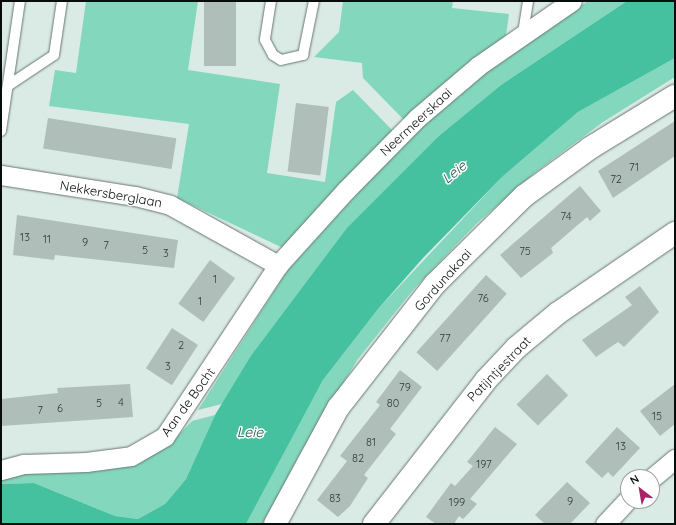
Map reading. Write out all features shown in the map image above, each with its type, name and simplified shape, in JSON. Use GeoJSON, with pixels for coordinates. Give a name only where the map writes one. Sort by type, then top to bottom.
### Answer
{"type":"FeatureCollection","features":[{"type":"Feature","properties":{"kind":"street","name":"Neermeerskaai"},"geometry":{"type":"LineString","coordinates":[[278,265],[417,118],[523,33],[569,2]]}},
{"type":"Feature","properties":{"kind":"street","name":"Gordunakaai"},"geometry":{"type":"LineString","coordinates":[[275,524],[338,408],[435,284],[524,196],[590,148],[675,96]]}},
{"type":"Feature","properties":{"kind":"street","name":"Nekkersberglaan"},"geometry":{"type":"LineString","coordinates":[[1,175],[135,196],[170,205],[278,265]]}},
{"type":"Feature","properties":{"kind":"street","name":"Patijntjestraat"},"geometry":{"type":"LineString","coordinates":[[374,524],[481,386],[516,348],[558,314],[675,234]]}},
{"type":"Feature","properties":{"kind":"street","name":"Aan de Bocht"},"geometry":{"type":"LineString","coordinates":[[1,470],[24,464],[86,462],[131,456],[165,436],[278,265]]}},
{"type":"Feature","properties":{"kind":"street"},"geometry":{"type":"LineString","coordinates":[[660,471],[675,459]]}},
{"type":"Feature","properties":{"kind":"street"},"geometry":{"type":"LineString","coordinates":[[605,524],[620,508]]}},
{"type":"Feature","properties":{"kind":"lane"},"geometry":{"type":"LineString","coordinates":[[1,131],[9,85],[20,1]]}},
{"type":"Feature","properties":{"kind":"lane"},"geometry":{"type":"LineString","coordinates":[[9,85],[54,55],[62,1]]}},
{"type":"Feature","properties":{"kind":"lane"},"geometry":{"type":"LineString","coordinates":[[271,1],[265,40],[281,60],[303,55],[314,1]]}},
{"type":"Feature","properties":{"kind":"lane"},"geometry":{"type":"LineString","coordinates":[[523,33],[528,1]]}},
{"type":"Feature","properties":{"kind":"shaded area"},"geometry":{"type":"Polygon","coordinates":[[[86,1],[198,1],[188,70],[280,84],[267,173],[325,182],[336,102],[353,90],[393,131],[283,248],[177,198],[189,124],[49,106],[55,70],[76,73],[86,1]]]}},
{"type":"Feature","properties":{"kind":"shaded area"},"geometry":{"type":"Polygon","coordinates":[[[343,1],[453,1],[452,8],[509,14],[506,35],[404,120],[363,78],[362,63],[314,57],[339,32],[343,1]]]}},
{"type":"Feature","properties":{"kind":"shaded area"},"geometry":{"type":"Polygon","coordinates":[[[588,1],[627,1],[501,85],[440,135],[250,357],[222,404],[198,410],[287,271],[403,143],[506,56],[588,1]]]}},
{"type":"Feature","properties":{"kind":"shaded area"},"geometry":{"type":"Polygon","coordinates":[[[675,58],[675,77],[603,122],[537,171],[476,224],[413,290],[358,359],[297,459],[266,524],[246,524],[323,380],[378,309],[502,177],[578,112],[675,58]]]}},
{"type":"Feature","properties":{"kind":"shaded area"},"geometry":{"type":"Polygon","coordinates":[[[215,415],[186,479],[165,504],[138,519],[115,516],[34,483],[1,484],[1,476],[24,471],[36,473],[136,464],[171,443],[192,421],[215,415]]]}},
{"type":"Feature","properties":{"kind":"water","name":"Leie"},"geometry":{"type":"Polygon","coordinates":[[[627,1],[675,1],[675,58],[578,112],[502,177],[423,258],[378,309],[323,380],[246,524],[1,524],[1,484],[34,483],[115,516],[138,519],[165,504],[186,479],[215,415],[250,357],[347,228],[440,135],[501,85],[627,1]]]}},
{"type":"Feature","properties":{"kind":"building"},"geometry":{"type":"Polygon","coordinates":[[[204,1],[236,1],[236,66],[204,66],[204,1]]]}},
{"type":"Feature","properties":{"kind":"building"},"geometry":{"type":"Polygon","coordinates":[[[296,103],[329,107],[320,176],[288,171],[296,103]]]}},
{"type":"Feature","properties":{"kind":"building"},"geometry":{"type":"Polygon","coordinates":[[[48,118],[176,138],[172,169],[43,149],[48,118]]]}},
{"type":"Feature","properties":{"kind":"building"},"geometry":{"type":"Polygon","coordinates":[[[675,121],[675,156],[613,198],[598,171],[675,121]]]}},
{"type":"Feature","properties":{"kind":"building"},"geometry":{"type":"Polygon","coordinates":[[[580,186],[601,211],[590,221],[587,217],[551,248],[553,253],[521,278],[500,255],[580,186]]]}},
{"type":"Feature","properties":{"kind":"building"},"geometry":{"type":"Polygon","coordinates":[[[17,215],[178,240],[174,268],[55,255],[54,260],[13,255],[17,215]]]}},
{"type":"Feature","properties":{"kind":"building"},"geometry":{"type":"Polygon","coordinates":[[[210,260],[235,278],[203,322],[178,304],[210,260]]]}},
{"type":"Feature","properties":{"kind":"building"},"geometry":{"type":"Polygon","coordinates":[[[486,275],[507,294],[437,371],[416,352],[486,275]]]}},
{"type":"Feature","properties":{"kind":"building"},"geometry":{"type":"Polygon","coordinates":[[[640,286],[659,312],[624,347],[618,342],[596,357],[582,340],[632,305],[625,297],[640,286]]]}},
{"type":"Feature","properties":{"kind":"building"},"geometry":{"type":"Polygon","coordinates":[[[172,328],[198,345],[172,385],[146,368],[172,328]]]}},
{"type":"Feature","properties":{"kind":"building"},"geometry":{"type":"Polygon","coordinates":[[[400,370],[422,387],[390,429],[396,434],[364,475],[368,478],[350,506],[338,517],[317,500],[347,461],[340,456],[380,405],[376,402],[400,370]]]}},
{"type":"Feature","properties":{"kind":"building"},"geometry":{"type":"Polygon","coordinates":[[[547,374],[568,395],[538,426],[517,404],[547,374]]]}},
{"type":"Feature","properties":{"kind":"building"},"geometry":{"type":"Polygon","coordinates":[[[130,384],[133,417],[1,426],[1,399],[58,393],[57,388],[130,384]]]}},
{"type":"Feature","properties":{"kind":"building"},"geometry":{"type":"Polygon","coordinates":[[[675,384],[675,424],[660,436],[640,411],[675,384]]]}},
{"type":"Feature","properties":{"kind":"building"},"geometry":{"type":"Polygon","coordinates":[[[495,427],[517,444],[470,499],[477,504],[463,519],[459,516],[454,524],[436,524],[426,517],[451,483],[455,486],[473,466],[467,462],[495,427]]]}},
{"type":"Feature","properties":{"kind":"building"},"geometry":{"type":"Polygon","coordinates":[[[617,427],[640,448],[613,477],[608,472],[602,478],[585,462],[617,427]]]}},
{"type":"Feature","properties":{"kind":"building"},"geometry":{"type":"Polygon","coordinates":[[[567,482],[590,503],[570,524],[545,524],[535,515],[567,482]]]}}]}
